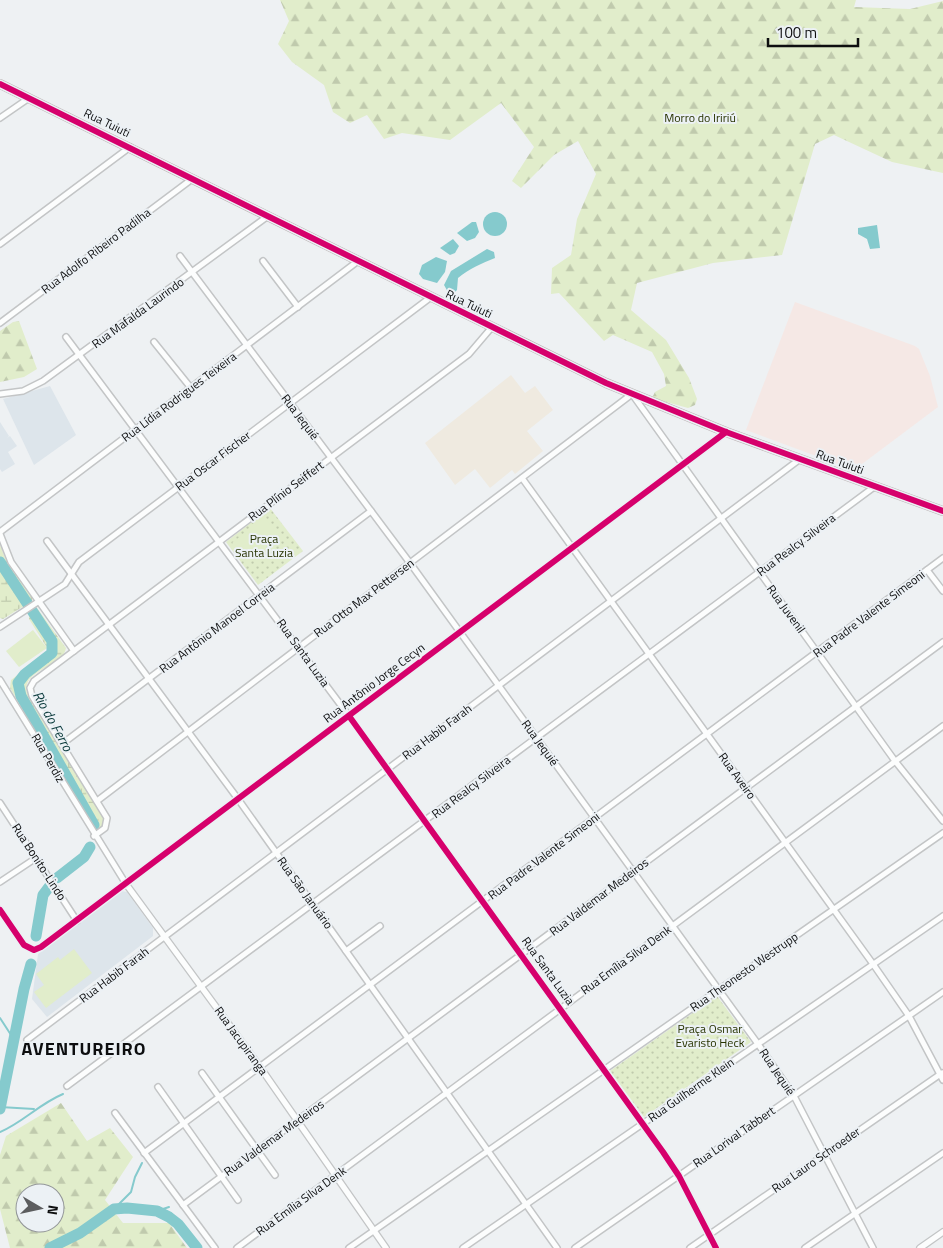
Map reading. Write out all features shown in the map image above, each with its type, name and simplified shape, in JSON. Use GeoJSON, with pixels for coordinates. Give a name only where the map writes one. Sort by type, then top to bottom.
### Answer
{"type":"FeatureCollection","features":[{"type":"Feature","properties":{"kind":"main road","name":"Rua Tuiuti"},"geometry":{"type":"LineString","coordinates":[[0,84],[431,298],[632,394],[726,432],[943,511]]}},
{"type":"Feature","properties":{"kind":"street"},"geometry":{"type":"LineString","coordinates":[[0,118],[29,98]]}},
{"type":"Feature","properties":{"kind":"street"},"geometry":{"type":"LineString","coordinates":[[0,244],[130,147]]}},
{"type":"Feature","properties":{"kind":"street","name":"Rua Adolfo Ribeiro Padilha"},"geometry":{"type":"LineString","coordinates":[[0,323],[192,179]]}},
{"type":"Feature","properties":{"kind":"street","name":"Rua Mafalda Laurindo"},"geometry":{"type":"LineString","coordinates":[[0,394],[34,386],[80,356],[268,216]]}},
{"type":"Feature","properties":{"kind":"street","name":"Rua Jequié"},"geometry":{"type":"LineString","coordinates":[[180,256],[410,563],[758,1044],[794,1096],[873,1248]]}},
{"type":"Feature","properties":{"kind":"street"},"geometry":{"type":"LineString","coordinates":[[263,261],[298,307]]}},
{"type":"Feature","properties":{"kind":"street","name":"Rua Lídia Rodrigues Teixeira"},"geometry":{"type":"LineString","coordinates":[[0,533],[358,262]]}},
{"type":"Feature","properties":{"kind":"street","name":"Rua Oscar Fischer"},"geometry":{"type":"LineString","coordinates":[[0,627],[66,584],[79,562],[431,298]]}},
{"type":"Feature","properties":{"kind":"street","name":"Rua Plínio Seiffert"},"geometry":{"type":"LineString","coordinates":[[62,744],[32,696],[30,688],[34,681],[469,354],[492,327]]}},
{"type":"Feature","properties":{"kind":"street","name":"Rua Santa Luzia"},"geometry":{"type":"LineString","coordinates":[[66,337],[299,647],[522,954],[679,1176],[716,1248]]}},
{"type":"Feature","properties":{"kind":"street"},"geometry":{"type":"LineString","coordinates":[[154,342],[191,388]]}},
{"type":"Feature","properties":{"kind":"street","name":"Rua Juvenil"},"geometry":{"type":"LineString","coordinates":[[632,394],[896,761],[943,821]]}},
{"type":"Feature","properties":{"kind":"street","name":"Rua Otto Max Pettersen"},"geometry":{"type":"LineString","coordinates":[[97,801],[632,394]]}},
{"type":"Feature","properties":{"kind":"street","name":"Rua Antônio Jorge Cecyn"},"geometry":{"type":"LineString","coordinates":[[0,910],[24,945],[34,950],[42,948],[726,432]]}},
{"type":"Feature","properties":{"kind":"street","name":"Rua Habib Farah"},"geometry":{"type":"LineString","coordinates":[[27,1040],[800,459]]}},
{"type":"Feature","properties":{"kind":"street","name":"Rua Aveiro"},"geometry":{"type":"LineString","coordinates":[[522,478],[873,964],[909,1016],[942,1076]]}},
{"type":"Feature","properties":{"kind":"street","name":"Rua Realcy Silveira"},"geometry":{"type":"LineString","coordinates":[[67,1086],[874,487]]}},
{"type":"Feature","properties":{"kind":"street","name":"Rua Antônio Manoel Correia"},"geometry":{"type":"LineString","coordinates":[[62,744],[371,511]]}},
{"type":"Feature","properties":{"kind":"street"},"geometry":{"type":"LineString","coordinates":[[0,533],[11,562],[36,603],[74,651]]}},
{"type":"Feature","properties":{"kind":"street","name":"Rua São Januário"},"geometry":{"type":"LineString","coordinates":[[47,541],[313,904],[489,1150],[556,1248]]}},
{"type":"Feature","properties":{"kind":"street","name":"Rua Padre Valente Simeoni"},"geometry":{"type":"LineString","coordinates":[[144,1153],[943,558]]}},
{"type":"Feature","properties":{"kind":"street"},"geometry":{"type":"LineString","coordinates":[[927,570],[943,591]]}},
{"type":"Feature","properties":{"kind":"street","name":"Rua Valdemar Medeiros"},"geometry":{"type":"LineString","coordinates":[[183,1205],[943,642]]}},
{"type":"Feature","properties":{"kind":"street","name":"Rua Perdiz"},"geometry":{"type":"LineString","coordinates":[[0,680],[94,836]]}},
{"type":"Feature","properties":{"kind":"street","name":"Rua Emília Silva Denk"},"geometry":{"type":"LineString","coordinates":[[237,1248],[943,726]]}},
{"type":"Feature","properties":{"kind":"street"},"geometry":{"type":"LineString","coordinates":[[62,744],[107,821],[105,828],[94,836]]}},
{"type":"Feature","properties":{"kind":"street","name":"Rua Bonito-Lindo"},"geometry":{"type":"LineString","coordinates":[[0,803],[77,920]]}},
{"type":"Feature","properties":{"kind":"street","name":"Rua Theonesto Westrupp"},"geometry":{"type":"LineString","coordinates":[[349,1248],[943,833]]}},
{"type":"Feature","properties":{"kind":"street","name":"Rua Jacupiranga"},"geometry":{"type":"LineString","coordinates":[[94,836],[164,937],[260,1067],[386,1248]]}},
{"type":"Feature","properties":{"kind":"street"},"geometry":{"type":"LineString","coordinates":[[0,882],[36,858]]}},
{"type":"Feature","properties":{"kind":"street","name":"Rua Guilherme Klein"},"geometry":{"type":"LineString","coordinates":[[463,1248],[943,916]]}},
{"type":"Feature","properties":{"kind":"street"},"geometry":{"type":"LineString","coordinates":[[346,951],[380,926]]}},
{"type":"Feature","properties":{"kind":"street","name":"Rua Lorival Tabbert"},"geometry":{"type":"LineString","coordinates":[[575,1248],[943,992]]}},
{"type":"Feature","properties":{"kind":"street"},"geometry":{"type":"LineString","coordinates":[[202,1074],[275,1175]]}},
{"type":"Feature","properties":{"kind":"street","name":"Rua Lauro Schroeder"},"geometry":{"type":"LineString","coordinates":[[690,1248],[824,1154],[942,1076]]}},
{"type":"Feature","properties":{"kind":"street"},"geometry":{"type":"LineString","coordinates":[[158,1087],[238,1200]]}},
{"type":"Feature","properties":{"kind":"street"},"geometry":{"type":"LineString","coordinates":[[115,1113],[215,1248]]}},
{"type":"Feature","properties":{"kind":"street"},"geometry":{"type":"LineString","coordinates":[[805,1248],[943,1152]]}},
{"type":"Feature","properties":{"kind":"street"},"geometry":{"type":"LineString","coordinates":[[920,1248],[943,1232]]}},
{"type":"Feature","properties":{"kind":"shaded area"},"geometry":{"type":"Polygon","coordinates":[[[795,302],[915,346],[919,349],[930,376],[938,407],[854,470],[746,430],[795,302]]]}},
{"type":"Feature","properties":{"kind":"shaded area"},"geometry":{"type":"Polygon","coordinates":[[[511,375],[525,393],[535,386],[553,410],[527,431],[543,451],[515,474],[512,470],[490,488],[475,469],[455,485],[425,443],[511,375]]]}},
{"type":"Feature","properties":{"kind":"shaded area"},"geometry":{"type":"Polygon","coordinates":[[[50,386],[76,435],[34,465],[3,399],[50,386]]]}},
{"type":"Feature","properties":{"kind":"shaded area"},"geometry":{"type":"Polygon","coordinates":[[[0,422],[9,436],[7,438],[10,436],[17,446],[8,452],[15,464],[2,472],[0,469],[0,422]]]}},
{"type":"Feature","properties":{"kind":"shaded area"},"geometry":{"type":"Polygon","coordinates":[[[122,891],[127,892],[153,928],[153,936],[47,1017],[32,999],[38,954],[122,891]]]}},
{"type":"Feature","properties":{"kind":"green space","name":"Morro do Iririú"},"geometry":{"type":"Polygon","coordinates":[[[280,0],[856,0],[854,7],[910,9],[943,1],[943,173],[892,162],[834,135],[815,144],[782,255],[713,263],[637,283],[631,310],[666,340],[689,378],[697,399],[695,405],[688,408],[652,398],[655,392],[666,386],[664,374],[652,352],[613,335],[604,341],[559,293],[551,294],[552,268],[571,255],[577,219],[596,174],[578,141],[554,155],[521,188],[512,181],[534,147],[501,103],[450,140],[402,133],[384,139],[367,115],[350,123],[333,112],[324,85],[292,62],[278,44],[289,21],[280,0]]]}},
{"type":"Feature","properties":{"kind":"green space"},"geometry":{"type":"Polygon","coordinates":[[[19,321],[37,369],[24,377],[0,382],[0,331],[13,322],[19,321]]]}},
{"type":"Feature","properties":{"kind":"green space","name":"Praça Santa Luzia"},"geometry":{"type":"Polygon","coordinates":[[[270,508],[303,551],[258,585],[226,542],[270,508]]]}},
{"type":"Feature","properties":{"kind":"green space"},"geometry":{"type":"Polygon","coordinates":[[[264,517],[279,536],[247,562],[232,543],[264,517]]]}},
{"type":"Feature","properties":{"kind":"green space"},"geometry":{"type":"Polygon","coordinates":[[[0,545],[5,558],[33,597],[32,601],[3,619],[0,618],[0,545]]]}},
{"type":"Feature","properties":{"kind":"green space"},"geometry":{"type":"Polygon","coordinates":[[[37,608],[66,648],[58,660],[36,673],[30,679],[27,685],[27,693],[103,814],[104,825],[98,830],[95,829],[10,688],[11,680],[49,651],[29,619],[29,613],[37,608]]]}},
{"type":"Feature","properties":{"kind":"green space"},"geometry":{"type":"Polygon","coordinates":[[[33,630],[47,648],[19,667],[6,651],[33,630]]]}},
{"type":"Feature","properties":{"kind":"green space"},"geometry":{"type":"Polygon","coordinates":[[[74,949],[92,973],[46,1008],[34,992],[44,985],[36,974],[58,957],[60,960],[74,949]]]}},
{"type":"Feature","properties":{"kind":"green space","name":"Praça Osmar Evaristo Heck"},"geometry":{"type":"Polygon","coordinates":[[[717,996],[751,1042],[644,1117],[610,1071],[717,996]]]}},
{"type":"Feature","properties":{"kind":"green space"},"geometry":{"type":"Polygon","coordinates":[[[61,1103],[87,1141],[110,1128],[133,1157],[105,1200],[123,1223],[169,1223],[187,1248],[10,1248],[0,1209],[0,1155],[6,1136],[61,1103]]]}},
{"type":"Feature","properties":{"kind":"water"},"geometry":{"type":"Polygon","coordinates":[[[495,212],[504,215],[507,224],[504,233],[495,236],[486,233],[483,224],[486,215],[495,212]]]}},
{"type":"Feature","properties":{"kind":"water"},"geometry":{"type":"Polygon","coordinates":[[[472,222],[476,222],[479,232],[475,238],[467,241],[457,233],[472,222]]]}},
{"type":"Feature","properties":{"kind":"water"},"geometry":{"type":"Polygon","coordinates":[[[877,225],[880,248],[870,249],[867,239],[858,234],[858,228],[877,225]]]}},
{"type":"Feature","properties":{"kind":"water"},"geometry":{"type":"Polygon","coordinates":[[[453,239],[459,246],[455,253],[450,255],[440,248],[453,239]]]}},
{"type":"Feature","properties":{"kind":"water"},"geometry":{"type":"Polygon","coordinates":[[[487,249],[494,252],[495,258],[476,266],[462,275],[458,278],[457,290],[453,294],[448,292],[444,285],[451,271],[487,249]]]}},
{"type":"Feature","properties":{"kind":"water"},"geometry":{"type":"Polygon","coordinates":[[[436,257],[447,261],[445,272],[437,283],[423,279],[419,274],[422,265],[436,257]]]}},
{"type":"Feature","properties":{"kind":"waterway","name":"Rio do Ferro"},"geometry":{"type":"LineString","coordinates":[[0,562],[52,641],[52,653],[25,674],[18,683],[21,696],[94,825]]}},
{"type":"Feature","properties":{"kind":"waterway","name":"Rio do Ferro"},"geometry":{"type":"LineString","coordinates":[[57,878],[84,857],[90,847]]}},
{"type":"Feature","properties":{"kind":"waterway","name":"Rio do Ferro"},"geometry":{"type":"LineString","coordinates":[[36,936],[43,895],[49,887]]}},
{"type":"Feature","properties":{"kind":"waterway","name":"Rio do Ferro"},"geometry":{"type":"LineString","coordinates":[[0,1109],[24,989],[31,964]]}},
{"type":"Feature","properties":{"kind":"waterway"},"geometry":{"type":"LineString","coordinates":[[0,1018],[13,1038]]}},
{"type":"Feature","properties":{"kind":"waterway"},"geometry":{"type":"LineString","coordinates":[[0,1132],[63,1094]]}},
{"type":"Feature","properties":{"kind":"waterway"},"geometry":{"type":"LineString","coordinates":[[0,1107],[34,1109]]}},
{"type":"Feature","properties":{"kind":"waterway"},"geometry":{"type":"LineString","coordinates":[[114,1209],[131,1192],[135,1177],[142,1163]]}},
{"type":"Feature","properties":{"kind":"waterway"},"geometry":{"type":"LineString","coordinates":[[157,1211],[169,1207]]}},
{"type":"Feature","properties":{"kind":"waterway"},"geometry":{"type":"LineString","coordinates":[[50,1248],[80,1233],[114,1209],[127,1208],[157,1211],[169,1217],[178,1224],[197,1248]]}},
{"type":"Feature","properties":{"kind":"cycle path"},"geometry":{"type":"LineString","coordinates":[[0,84],[606,383],[726,432],[943,511]]}},
{"type":"Feature","properties":{"kind":"cycle path"},"geometry":{"type":"LineString","coordinates":[[0,910],[24,945],[34,950],[41,947],[726,432]]}},
{"type":"Feature","properties":{"kind":"cycle path"},"geometry":{"type":"LineString","coordinates":[[349,716],[663,1152],[679,1176],[716,1248]]}},
{"type":"Feature","properties":{"kind":"district","name":"AVENTUREIRO"},"geometry":{"type":"Point","coordinates":[84,1049]}}]}
